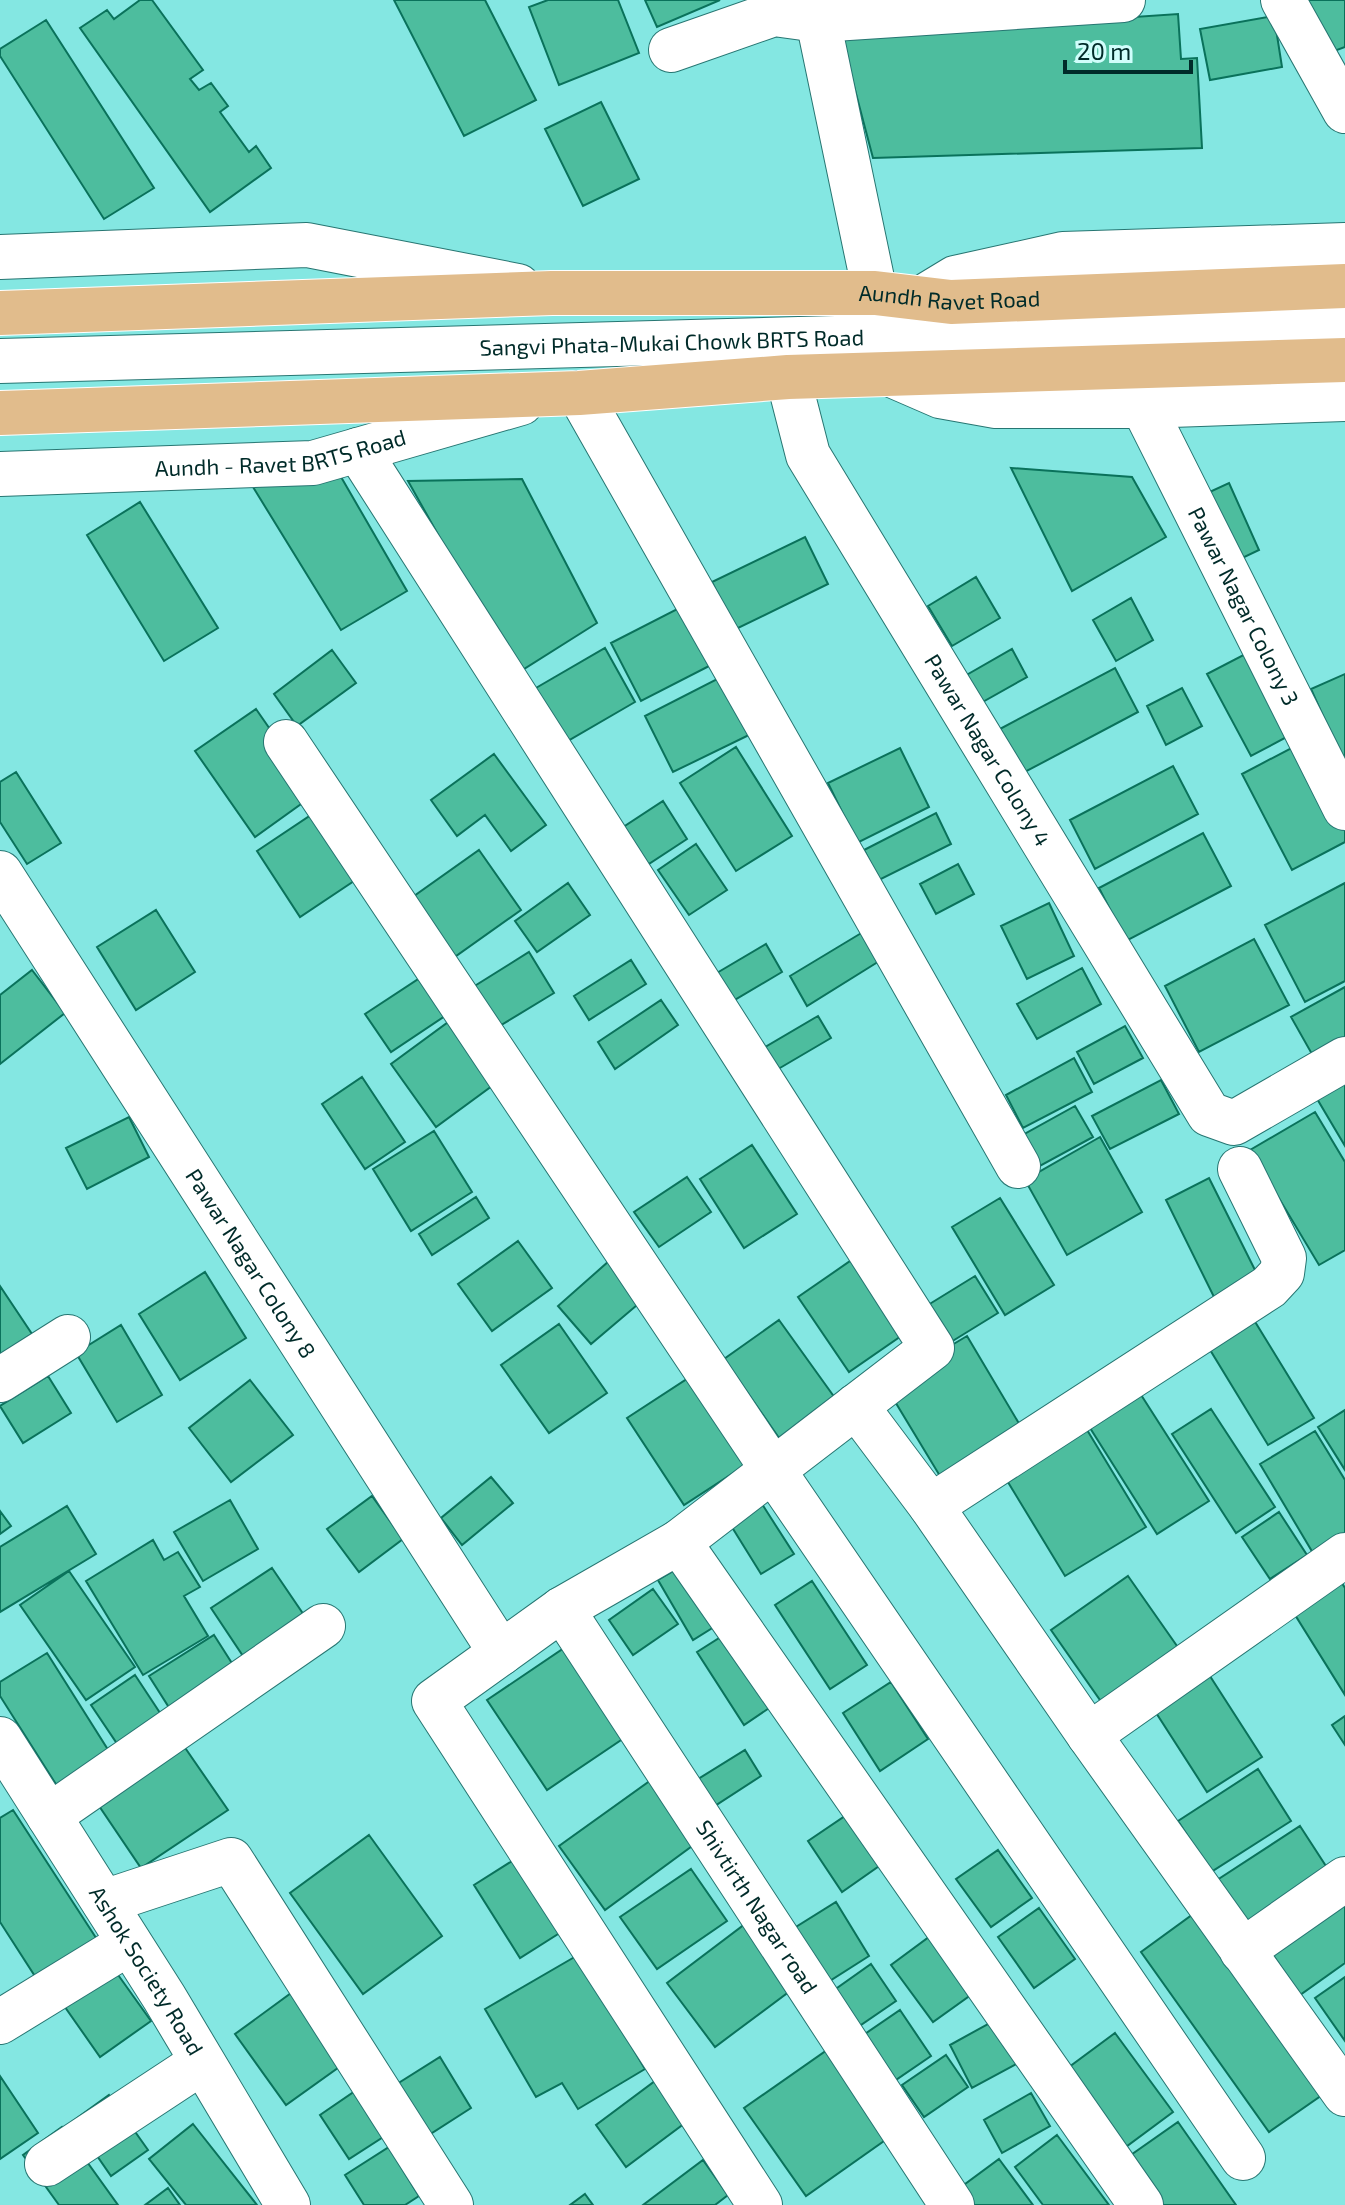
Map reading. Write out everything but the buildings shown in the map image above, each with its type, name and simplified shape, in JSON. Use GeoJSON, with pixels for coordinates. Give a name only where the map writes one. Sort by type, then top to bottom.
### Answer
{"type":"FeatureCollection","features":[{"type":"Feature","properties":{"kind":"main road","name":"Aundh Ravet Road"},"geometry":{"type":"LineString","coordinates":[[0,313],[552,293],[875,293],[951,302],[1345,286]]}},
{"type":"Feature","properties":{"kind":"main road"},"geometry":{"type":"LineString","coordinates":[[0,413],[566,393],[887,373],[1345,360]]}},
{"type":"Feature","properties":{"kind":"street"},"geometry":{"type":"LineString","coordinates":[[671,50],[772,7],[818,20],[1123,0]]}},
{"type":"Feature","properties":{"kind":"street"},"geometry":{"type":"LineString","coordinates":[[1283,0],[1345,111]]}},
{"type":"Feature","properties":{"kind":"street"},"geometry":{"type":"LineString","coordinates":[[818,20],[875,293]]}},
{"type":"Feature","properties":{"kind":"street"},"geometry":{"type":"LineString","coordinates":[[0,257],[307,245],[552,293]]}},
{"type":"Feature","properties":{"kind":"street"},"geometry":{"type":"LineString","coordinates":[[922,298],[955,278],[1063,254],[1345,245]]}},
{"type":"Feature","properties":{"kind":"street","name":"Sangvi Phata-Mukai Chowk BRTS Road"},"geometry":{"type":"LineString","coordinates":[[0,361],[1345,324]]}},
{"type":"Feature","properties":{"kind":"street"},"geometry":{"type":"LineString","coordinates":[[887,373],[940,396],[996,406],[1143,406],[1345,399]]}},
{"type":"Feature","properties":{"kind":"street","name":"Pawar Nagar Colony 4"},"geometry":{"type":"LineString","coordinates":[[788,377],[808,455],[1209,1114],[1234,1123],[1345,1059]]}},
{"type":"Feature","properties":{"kind":"street"},"geometry":{"type":"LineString","coordinates":[[566,393],[1018,1166]]}},
{"type":"Feature","properties":{"kind":"street","name":"Aundh - Ravet BRTS Road"},"geometry":{"type":"LineString","coordinates":[[0,474],[313,463],[566,393]]}},
{"type":"Feature","properties":{"kind":"street","name":"Pawar Nagar Colony 3"},"geometry":{"type":"LineString","coordinates":[[1143,406],[1345,808]]}},
{"type":"Feature","properties":{"kind":"street"},"geometry":{"type":"LineString","coordinates":[[358,450],[932,1348],[679,1542],[562,1609],[434,1701],[760,2205]]}},
{"type":"Feature","properties":{"kind":"street"},"geometry":{"type":"LineString","coordinates":[[286,742],[773,1470],[1243,2158]]}},
{"type":"Feature","properties":{"kind":"street","name":"Pawar Nagar Colony 8"},"geometry":{"type":"LineString","coordinates":[[0,873],[501,1653]]}},
{"type":"Feature","properties":{"kind":"street"},"geometry":{"type":"LineString","coordinates":[[931,1506],[1269,1287],[1282,1273],[1284,1258],[1240,1169]]}},
{"type":"Feature","properties":{"kind":"street"},"geometry":{"type":"LineString","coordinates":[[0,1380],[68,1337]]}},
{"type":"Feature","properties":{"kind":"street"},"geometry":{"type":"LineString","coordinates":[[856,1406],[931,1506],[1089,1735],[1345,2094]]}},
{"type":"Feature","properties":{"kind":"street"},"geometry":{"type":"LineString","coordinates":[[679,1542],[1141,2205]]}},
{"type":"Feature","properties":{"kind":"street"},"geometry":{"type":"LineString","coordinates":[[1089,1735],[1345,1555]]}},
{"type":"Feature","properties":{"kind":"street","name":"Shivtirth Nagar road"},"geometry":{"type":"LineString","coordinates":[[562,1609],[952,2205]]}},
{"type":"Feature","properties":{"kind":"street"},"geometry":{"type":"LineString","coordinates":[[49,1816],[323,1626]]}},
{"type":"Feature","properties":{"kind":"street","name":"Ashok Society Road"},"geometry":{"type":"LineString","coordinates":[[0,1739],[104,1902],[288,2205]]}},
{"type":"Feature","properties":{"kind":"street"},"geometry":{"type":"LineString","coordinates":[[104,1902],[231,1860],[451,2205]]}},
{"type":"Feature","properties":{"kind":"street"},"geometry":{"type":"LineString","coordinates":[[1242,1951],[1345,1879]]}},
{"type":"Feature","properties":{"kind":"street"},"geometry":{"type":"LineString","coordinates":[[0,2022],[129,1943]]}},
{"type":"Feature","properties":{"kind":"street"},"geometry":{"type":"LineString","coordinates":[[47,2164],[202,2062]]}}]}
